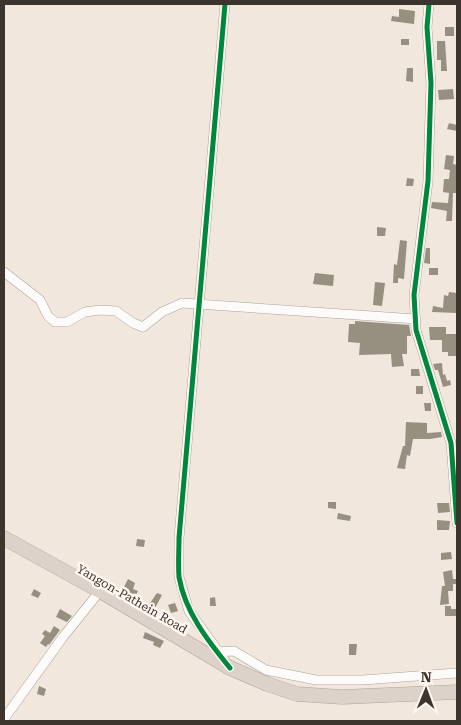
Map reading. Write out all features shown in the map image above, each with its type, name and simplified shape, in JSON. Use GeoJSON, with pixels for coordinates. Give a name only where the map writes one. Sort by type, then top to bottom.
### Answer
{"type":"FeatureCollection","features":[{"type":"Feature","properties":{"kind":"highway","name":"Yangon-Pathein Road"},"geometry":{"type":"LineString","coordinates":[[4,538],[100,591],[230,668],[297,694],[342,697],[457,692]]}},
{"type":"Feature","properties":{"kind":"street"},"geometry":{"type":"LineString","coordinates":[[225,4],[179,538],[180,577],[189,611],[230,668]]}},
{"type":"Feature","properties":{"kind":"street"},"geometry":{"type":"LineString","coordinates":[[429,4],[427,27],[431,83],[428,181],[414,295],[416,330],[450,443],[457,523]]}},
{"type":"Feature","properties":{"kind":"street"},"geometry":{"type":"LineString","coordinates":[[4,272],[40,300],[48,316],[55,322],[67,322],[85,312],[100,310],[116,311],[133,323],[143,327],[162,312],[182,302],[416,319]]}},
{"type":"Feature","properties":{"kind":"street"},"geometry":{"type":"LineString","coordinates":[[4,719],[63,637],[100,591]]}},
{"type":"Feature","properties":{"kind":"street"},"geometry":{"type":"LineString","coordinates":[[217,652],[234,651],[266,670],[316,680],[363,680],[457,673]]}},
{"type":"Feature","properties":{"kind":"building"},"geometry":{"type":"Polygon","coordinates":[[[399,9],[415,11],[414,24],[391,21],[392,16],[399,17],[399,9]]]}},
{"type":"Feature","properties":{"kind":"building"},"geometry":{"type":"Polygon","coordinates":[[[445,27],[454,27],[454,36],[445,36],[445,27]]]}},
{"type":"Feature","properties":{"kind":"building"},"geometry":{"type":"Polygon","coordinates":[[[401,39],[409,39],[409,45],[401,45],[401,39]]]}},
{"type":"Feature","properties":{"kind":"building"},"geometry":{"type":"Polygon","coordinates":[[[437,41],[445,41],[447,71],[441,71],[441,60],[437,60],[437,41]]]}},
{"type":"Feature","properties":{"kind":"building"},"geometry":{"type":"Polygon","coordinates":[[[407,68],[413,68],[413,82],[406,81],[407,68]]]}},
{"type":"Feature","properties":{"kind":"building"},"geometry":{"type":"Polygon","coordinates":[[[453,89],[454,99],[439,100],[438,90],[453,89]]]}},
{"type":"Feature","properties":{"kind":"building"},"geometry":{"type":"Polygon","coordinates":[[[449,123],[457,125],[457,131],[447,129],[449,123]]]}},
{"type":"Feature","properties":{"kind":"building"},"geometry":{"type":"Polygon","coordinates":[[[446,155],[454,156],[453,164],[457,165],[457,193],[453,193],[452,221],[446,221],[447,211],[431,208],[432,202],[448,203],[449,193],[443,192],[444,179],[449,179],[450,170],[444,169],[446,155]]]}},
{"type":"Feature","properties":{"kind":"building"},"geometry":{"type":"Polygon","coordinates":[[[407,178],[414,179],[413,186],[406,186],[407,178]]]}},
{"type":"Feature","properties":{"kind":"building"},"geometry":{"type":"Polygon","coordinates":[[[377,227],[386,228],[385,236],[377,236],[377,227]]]}},
{"type":"Feature","properties":{"kind":"building"},"geometry":{"type":"Polygon","coordinates":[[[400,240],[407,241],[404,279],[398,278],[398,283],[393,283],[394,264],[397,265],[400,240]]]}},
{"type":"Feature","properties":{"kind":"building"},"geometry":{"type":"Polygon","coordinates":[[[426,248],[430,248],[430,264],[424,263],[426,248]]]}},
{"type":"Feature","properties":{"kind":"building"},"geometry":{"type":"Polygon","coordinates":[[[429,268],[438,268],[438,275],[429,275],[429,268]]]}},
{"type":"Feature","properties":{"kind":"building"},"geometry":{"type":"Polygon","coordinates":[[[315,273],[334,275],[333,286],[313,284],[315,273]]]}},
{"type":"Feature","properties":{"kind":"building"},"geometry":{"type":"Polygon","coordinates":[[[375,282],[385,283],[382,306],[373,305],[375,282]]]}},
{"type":"Feature","properties":{"kind":"building"},"geometry":{"type":"Polygon","coordinates":[[[449,292],[457,293],[457,313],[432,312],[433,306],[443,308],[444,295],[448,296],[449,292]]]}},
{"type":"Feature","properties":{"kind":"building"},"geometry":{"type":"Polygon","coordinates":[[[355,321],[409,325],[411,336],[407,336],[407,354],[402,354],[404,366],[392,367],[391,354],[359,355],[360,343],[348,342],[349,324],[355,324],[355,321]]]}},
{"type":"Feature","properties":{"kind":"building"},"geometry":{"type":"Polygon","coordinates":[[[429,327],[446,327],[446,334],[457,334],[457,356],[448,356],[448,352],[442,352],[442,340],[430,340],[429,327]]]}},
{"type":"Feature","properties":{"kind":"building"},"geometry":{"type":"Polygon","coordinates":[[[442,363],[443,375],[445,374],[447,381],[450,380],[451,385],[443,387],[438,370],[435,370],[433,364],[442,363]]]}},
{"type":"Feature","properties":{"kind":"building"},"geometry":{"type":"Polygon","coordinates":[[[411,369],[419,369],[420,376],[411,376],[411,369]]]}},
{"type":"Feature","properties":{"kind":"building"},"geometry":{"type":"Polygon","coordinates":[[[416,386],[423,386],[423,394],[416,394],[416,386]]]}},
{"type":"Feature","properties":{"kind":"building"},"geometry":{"type":"Polygon","coordinates":[[[424,403],[431,403],[431,411],[425,411],[424,403]]]}},
{"type":"Feature","properties":{"kind":"building"},"geometry":{"type":"Polygon","coordinates":[[[406,422],[427,423],[427,433],[441,432],[442,437],[413,439],[410,456],[407,455],[405,469],[397,468],[403,446],[405,446],[406,422]]]}},
{"type":"Feature","properties":{"kind":"building"},"geometry":{"type":"Polygon","coordinates":[[[328,502],[336,502],[336,509],[328,508],[328,502]]]}},
{"type":"Feature","properties":{"kind":"building"},"geometry":{"type":"Polygon","coordinates":[[[437,503],[449,503],[450,512],[438,513],[437,503]]]}},
{"type":"Feature","properties":{"kind":"building"},"geometry":{"type":"Polygon","coordinates":[[[338,513],[351,516],[350,521],[337,519],[338,513]]]}},
{"type":"Feature","properties":{"kind":"building"},"geometry":{"type":"Polygon","coordinates":[[[437,520],[450,521],[449,530],[437,530],[437,520]]]}},
{"type":"Feature","properties":{"kind":"building"},"geometry":{"type":"Polygon","coordinates":[[[137,539],[145,540],[144,547],[136,546],[137,539]]]}},
{"type":"Feature","properties":{"kind":"building"},"geometry":{"type":"Polygon","coordinates":[[[451,552],[452,559],[441,560],[441,553],[451,552]]]}},
{"type":"Feature","properties":{"kind":"building"},"geometry":{"type":"Polygon","coordinates":[[[452,570],[453,579],[457,579],[457,584],[453,584],[453,591],[448,591],[449,604],[440,605],[442,586],[445,586],[443,572],[452,570]]]}},
{"type":"Feature","properties":{"kind":"building"},"geometry":{"type":"Polygon","coordinates":[[[128,579],[135,583],[133,589],[138,591],[135,597],[122,591],[128,579]]]}},
{"type":"Feature","properties":{"kind":"building"},"geometry":{"type":"Polygon","coordinates":[[[34,589],[41,593],[38,598],[31,595],[34,589]]]}},
{"type":"Feature","properties":{"kind":"building"},"geometry":{"type":"Polygon","coordinates":[[[157,593],[162,595],[154,610],[148,606],[157,593]]]}},
{"type":"Feature","properties":{"kind":"building"},"geometry":{"type":"Polygon","coordinates":[[[215,597],[216,606],[210,606],[210,598],[215,597]]]}},
{"type":"Feature","properties":{"kind":"building"},"geometry":{"type":"Polygon","coordinates":[[[175,603],[178,611],[171,613],[168,605],[175,603]]]}},
{"type":"Feature","properties":{"kind":"building"},"geometry":{"type":"Polygon","coordinates":[[[445,606],[457,609],[457,616],[445,616],[445,606]]]}},
{"type":"Feature","properties":{"kind":"building"},"geometry":{"type":"Polygon","coordinates":[[[60,609],[72,616],[67,622],[56,617],[60,609]]]}},
{"type":"Feature","properties":{"kind":"building"},"geometry":{"type":"Polygon","coordinates":[[[54,626],[60,630],[46,647],[40,643],[45,636],[42,634],[45,630],[50,633],[54,626]]]}},
{"type":"Feature","properties":{"kind":"building"},"geometry":{"type":"Polygon","coordinates":[[[145,632],[164,641],[160,648],[153,645],[154,642],[143,638],[145,632]]]}},
{"type":"Feature","properties":{"kind":"building"},"geometry":{"type":"Polygon","coordinates":[[[349,644],[357,644],[356,655],[349,655],[349,644]]]}},
{"type":"Feature","properties":{"kind":"building"},"geometry":{"type":"Polygon","coordinates":[[[39,686],[46,689],[44,696],[37,694],[39,686]]]}},
{"type":"Feature","properties":{"kind":"cycle path"},"geometry":{"type":"LineString","coordinates":[[225,4],[179,538],[179,577],[186,602],[198,626],[230,668]]}},
{"type":"Feature","properties":{"kind":"cycle path"},"geometry":{"type":"LineString","coordinates":[[429,4],[427,27],[431,83],[428,181],[414,295],[416,330],[451,443],[457,523]]}}]}
